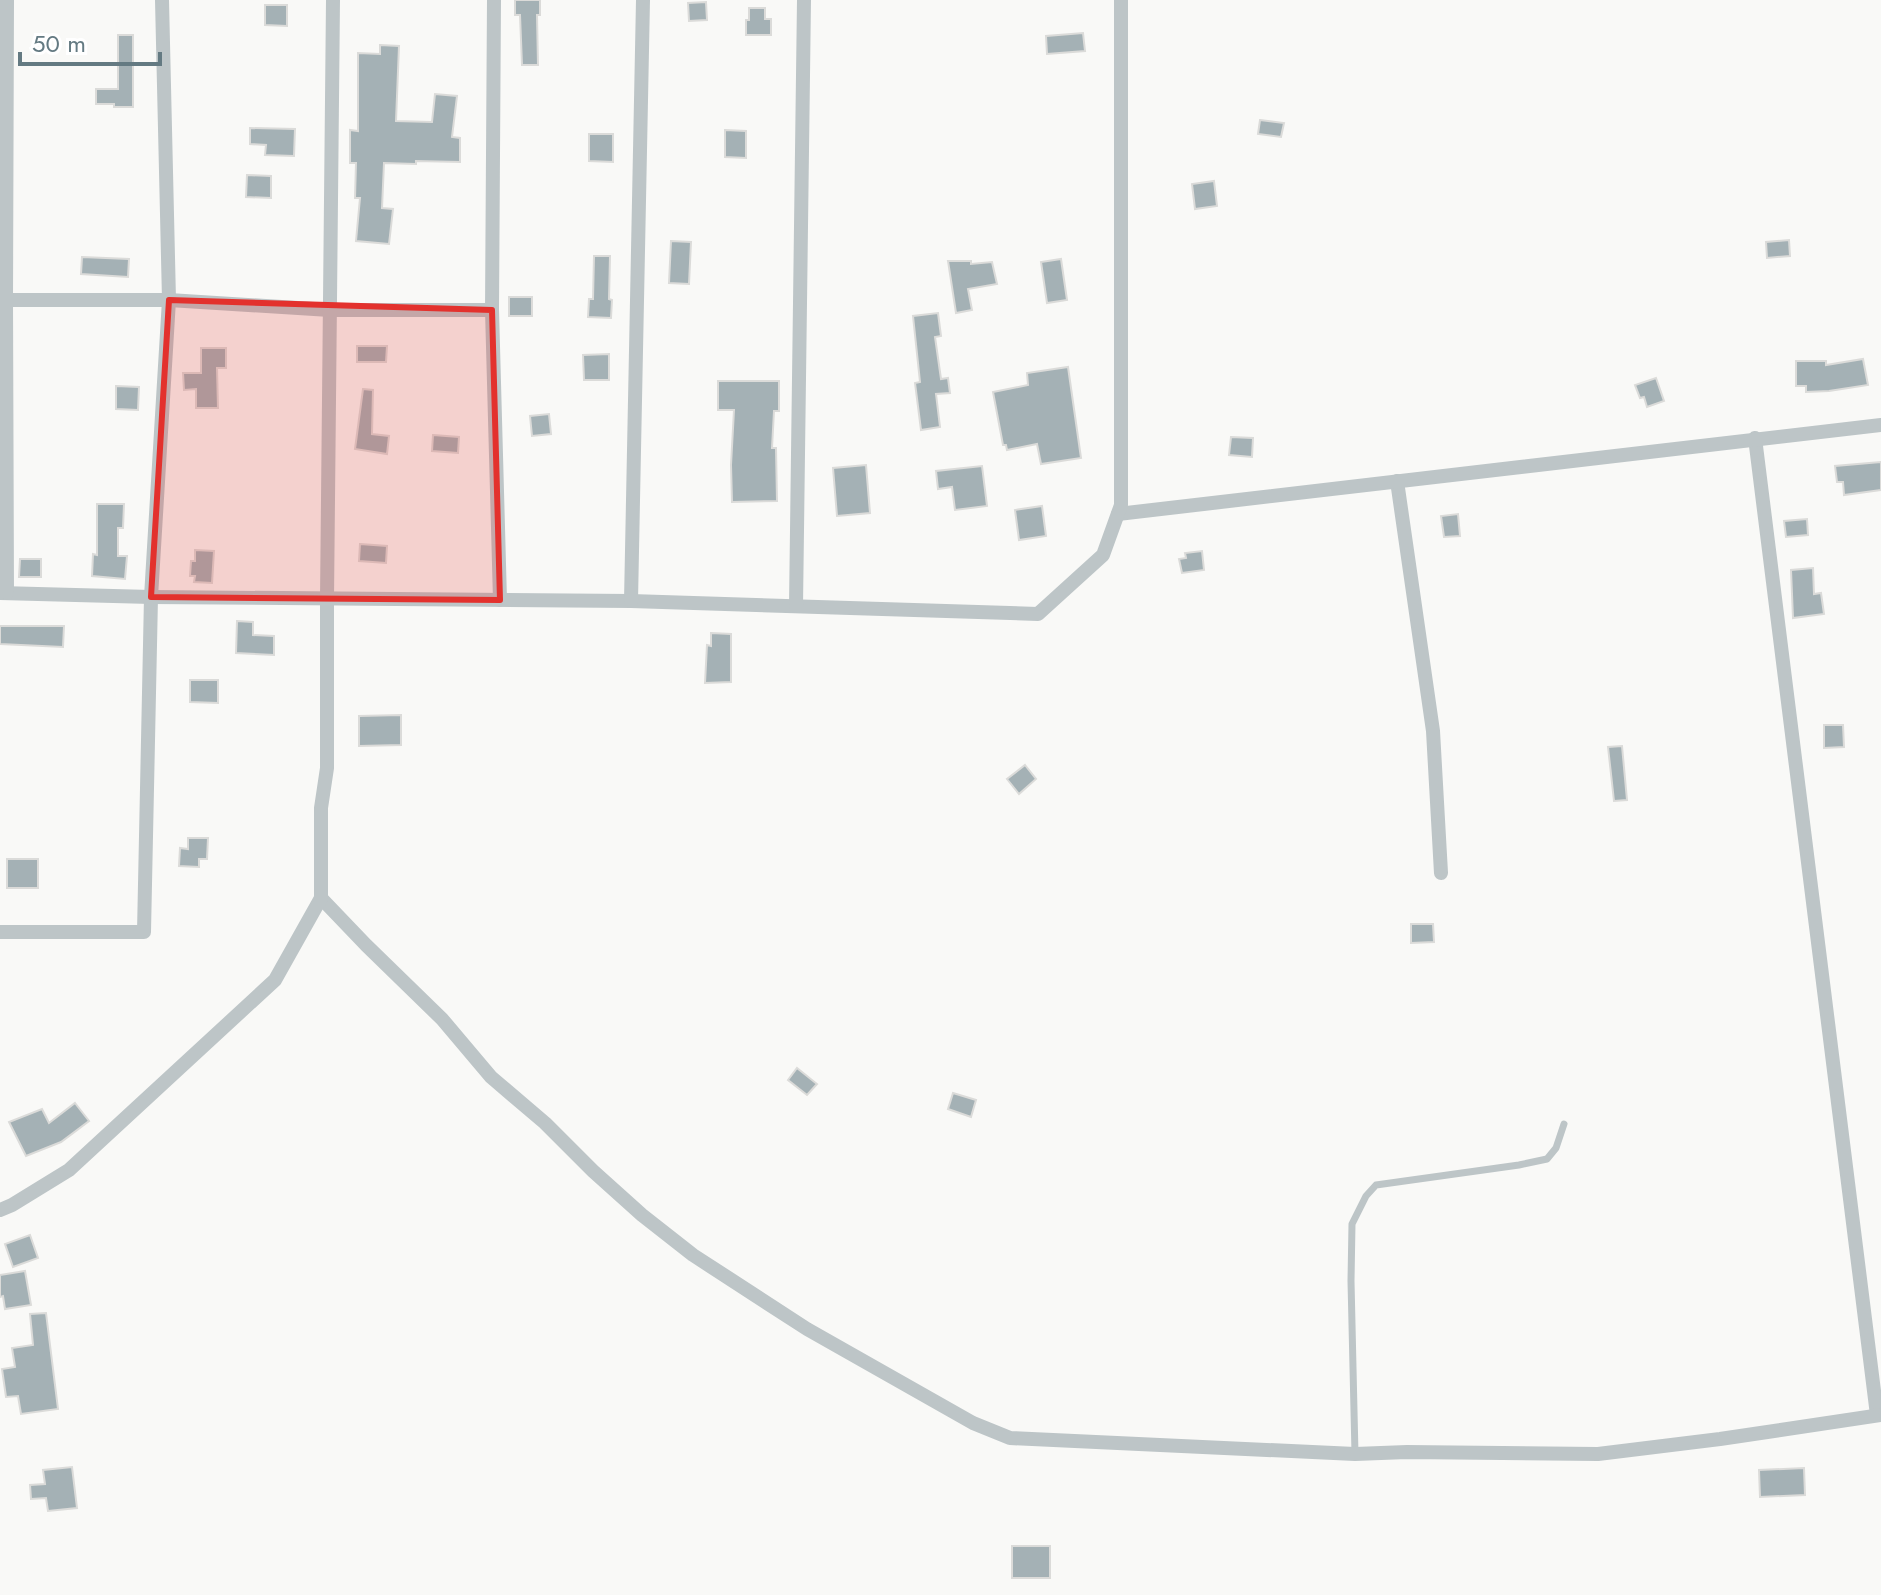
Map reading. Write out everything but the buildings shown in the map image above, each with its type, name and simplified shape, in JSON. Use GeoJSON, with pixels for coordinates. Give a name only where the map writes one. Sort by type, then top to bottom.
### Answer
{"type":"FeatureCollection","features":[{"type":"Feature","properties":{"kind":"street"},"geometry":{"type":"LineString","coordinates":[[7,0],[3,300],[4,593],[631,601],[1038,614],[1103,555],[1121,505],[1121,0]]}},
{"type":"Feature","properties":{"kind":"street"},"geometry":{"type":"LineString","coordinates":[[0,932],[144,932],[151,597],[169,300],[162,0]]}},
{"type":"Feature","properties":{"kind":"street"},"geometry":{"type":"LineString","coordinates":[[0,1210],[69,1170],[275,980],[321,898],[321,808],[327,768],[333,0]]}},
{"type":"Feature","properties":{"kind":"street"},"geometry":{"type":"LineString","coordinates":[[494,0],[492,310],[500,600]]}},
{"type":"Feature","properties":{"kind":"street"},"geometry":{"type":"LineString","coordinates":[[631,601],[643,0]]}},
{"type":"Feature","properties":{"kind":"street"},"geometry":{"type":"LineString","coordinates":[[796,606],[804,0]]}},
{"type":"Feature","properties":{"kind":"street"},"geometry":{"type":"LineString","coordinates":[[3,300],[169,300],[330,310],[492,310]]}},
{"type":"Feature","properties":{"kind":"street"},"geometry":{"type":"LineString","coordinates":[[1118,514],[1881,425]]}},
{"type":"Feature","properties":{"kind":"street"},"geometry":{"type":"LineString","coordinates":[[321,898],[442,1019],[491,1077],[545,1123],[642,1215],[693,1255],[807,1329],[973,1423],[1010,1438],[1355,1454],[1598,1454],[1879,1415],[1755,438]]}},
{"type":"Feature","properties":{"kind":"street"},"geometry":{"type":"LineString","coordinates":[[1397,481],[1433,731],[1441,873]]}},
{"type":"Feature","properties":{"kind":"lane"},"geometry":{"type":"LineString","coordinates":[[1355,1454],[1352,1224],[1366,1196],[1376,1185],[1547,1159],[1556,1148],[1564,1124]]}},
{"type":"Feature","properties":{"kind":"highlighted area"},"geometry":{"type":"Polygon","coordinates":[[[169,300],[492,310],[500,600],[151,597],[169,300]]]}}]}
